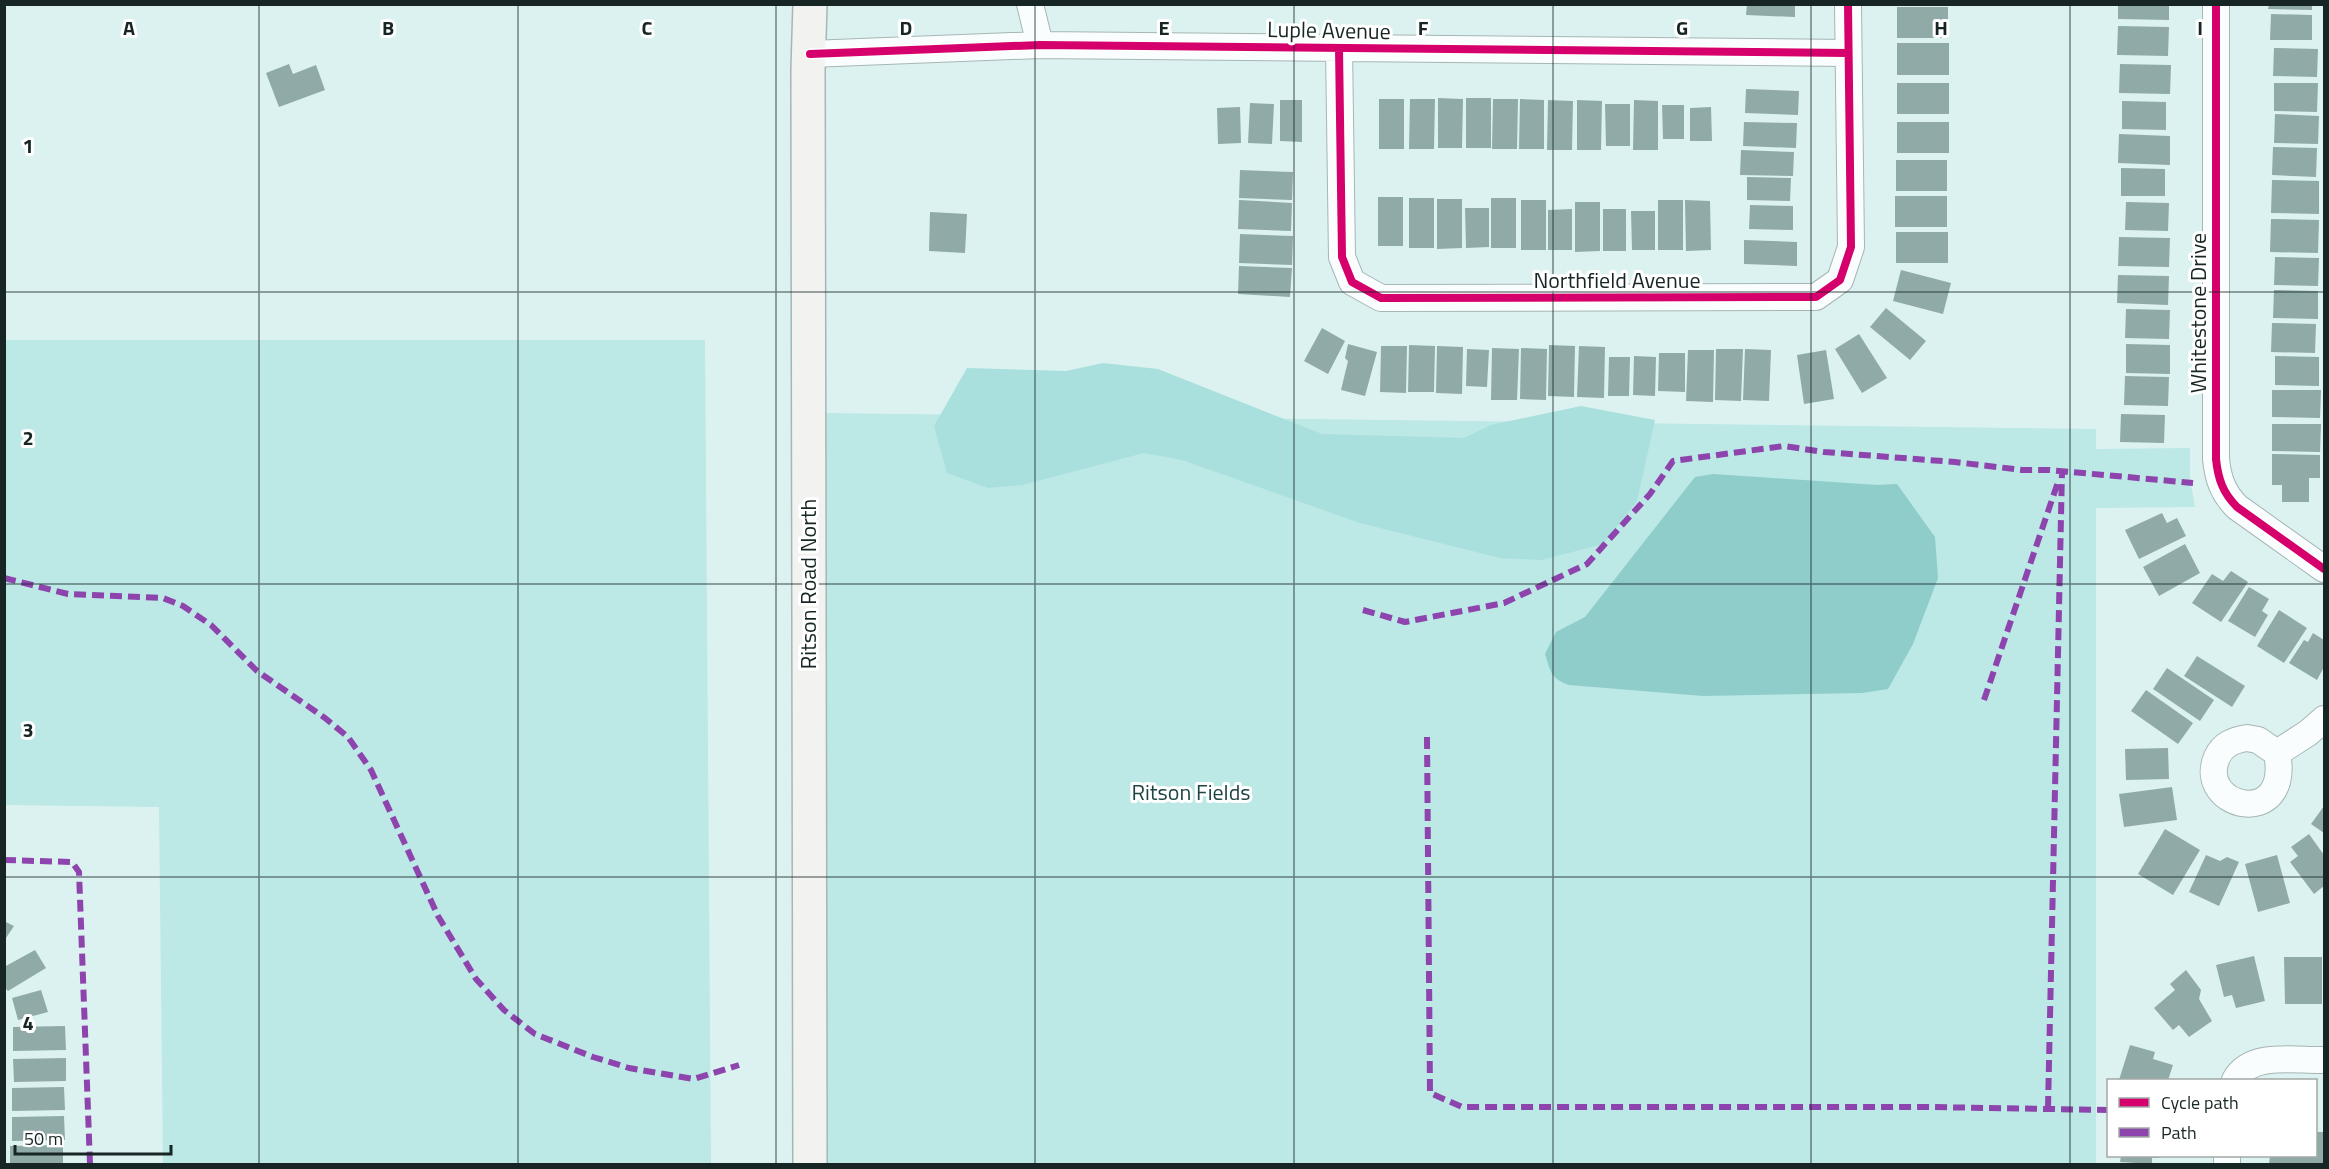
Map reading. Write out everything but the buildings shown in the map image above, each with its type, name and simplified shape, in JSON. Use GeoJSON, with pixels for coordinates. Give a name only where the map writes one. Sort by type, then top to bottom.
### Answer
{"type":"FeatureCollection","features":[{"type":"Feature","properties":{"kind":"main road","name":"Ritson Road North"},"geometry":{"type":"LineString","coordinates":[[810,4],[808,438],[810,1164]]}},
{"type":"Feature","properties":{"kind":"street"},"geometry":{"type":"LineString","coordinates":[[1030,4],[1040,45]]}},
{"type":"Feature","properties":{"kind":"street","name":"Northfield Avenue"},"geometry":{"type":"LineString","coordinates":[[1339,48],[1342,256],[1352,282],[1381,298],[1816,297],[1840,280],[1851,247],[1848,4]]}},
{"type":"Feature","properties":{"kind":"street","name":"Whitestone Drive"},"geometry":{"type":"LineString","coordinates":[[2216,4],[2216,459],[2218,476],[2226,496],[2237,507],[2325,569]]}},
{"type":"Feature","properties":{"kind":"street","name":"Luple Avenue"},"geometry":{"type":"LineString","coordinates":[[810,54],[1040,45],[1848,53]]}},
{"type":"Feature","properties":{"kind":"street"},"geometry":{"type":"LineString","coordinates":[[2277,753],[2325,719]]}},
{"type":"Feature","properties":{"kind":"street"},"geometry":{"type":"LineString","coordinates":[[2236,1079],[2241,1071],[2258,1061],[2325,1060]]}},
{"type":"Feature","properties":{"kind":"green space"},"geometry":{"type":"Polygon","coordinates":[[[5,340],[705,340],[711,1164],[163,1164],[159,807],[5,805],[5,340]]]}},
{"type":"Feature","properties":{"kind":"green space","name":"Ritson Fields"},"geometry":{"type":"Polygon","coordinates":[[[825,413],[2096,429],[2096,449],[2190,448],[2190,479],[2195,507],[2096,508],[2096,1164],[810,1164],[825,413]]]}},
{"type":"Feature","properties":{"kind":"shaded area"},"geometry":{"type":"Polygon","coordinates":[[[1103,363],[1158,369],[1322,434],[1464,438],[1491,425],[1581,406],[1655,420],[1637,501],[1603,544],[1542,560],[1500,558],[1360,523],[1182,460],[1144,453],[1022,485],[988,488],[947,473],[934,426],[967,368],[1066,371],[1103,363]]]}},
{"type":"Feature","properties":{"kind":"shaded area"},"geometry":{"type":"Polygon","coordinates":[[[1713,474],[1877,485],[1897,484],[1935,537],[1938,578],[1913,644],[1888,689],[1862,693],[1703,696],[1569,685],[1555,677],[1545,654],[1556,632],[1585,617],[1695,477],[1713,474]]]}},
{"type":"Feature","properties":{"kind":"marked path"},"geometry":{"type":"LineString","coordinates":[[1363,610],[1405,622],[1504,603],[1587,564],[1650,494],[1673,461],[1784,446],[1824,452],[1955,462],[2022,470],[2049,470],[2193,483]]}},
{"type":"Feature","properties":{"kind":"marked path"},"geometry":{"type":"LineString","coordinates":[[2048,1108],[2062,471]]}},
{"type":"Feature","properties":{"kind":"marked path"},"geometry":{"type":"LineString","coordinates":[[1984,700],[2058,482]]}},
{"type":"Feature","properties":{"kind":"marked path"},"geometry":{"type":"LineString","coordinates":[[4,578],[68,594],[163,598],[183,606],[211,625],[257,671],[325,718],[348,737],[371,770],[438,916],[476,979],[504,1010],[535,1034],[593,1057],[629,1068],[694,1079],[739,1065]]}},
{"type":"Feature","properties":{"kind":"marked path"},"geometry":{"type":"LineString","coordinates":[[1427,737],[1430,1093],[1462,1107],[1929,1107],[2107,1110]]}},
{"type":"Feature","properties":{"kind":"marked path"},"geometry":{"type":"LineString","coordinates":[[4,860],[72,862],[79,872],[90,1164]]}},
{"type":"Feature","properties":{"kind":"cycle path"},"geometry":{"type":"LineString","coordinates":[[1339,48],[1342,257],[1352,282],[1381,298],[1816,297],[1840,280],[1851,247],[1848,4]]}},
{"type":"Feature","properties":{"kind":"cycle path"},"geometry":{"type":"LineString","coordinates":[[2216,4],[2216,459],[2218,473],[2225,491],[2237,507],[2324,569]]}},
{"type":"Feature","properties":{"kind":"cycle path"},"geometry":{"type":"LineString","coordinates":[[810,54],[1040,45],[1848,53]]}}]}
